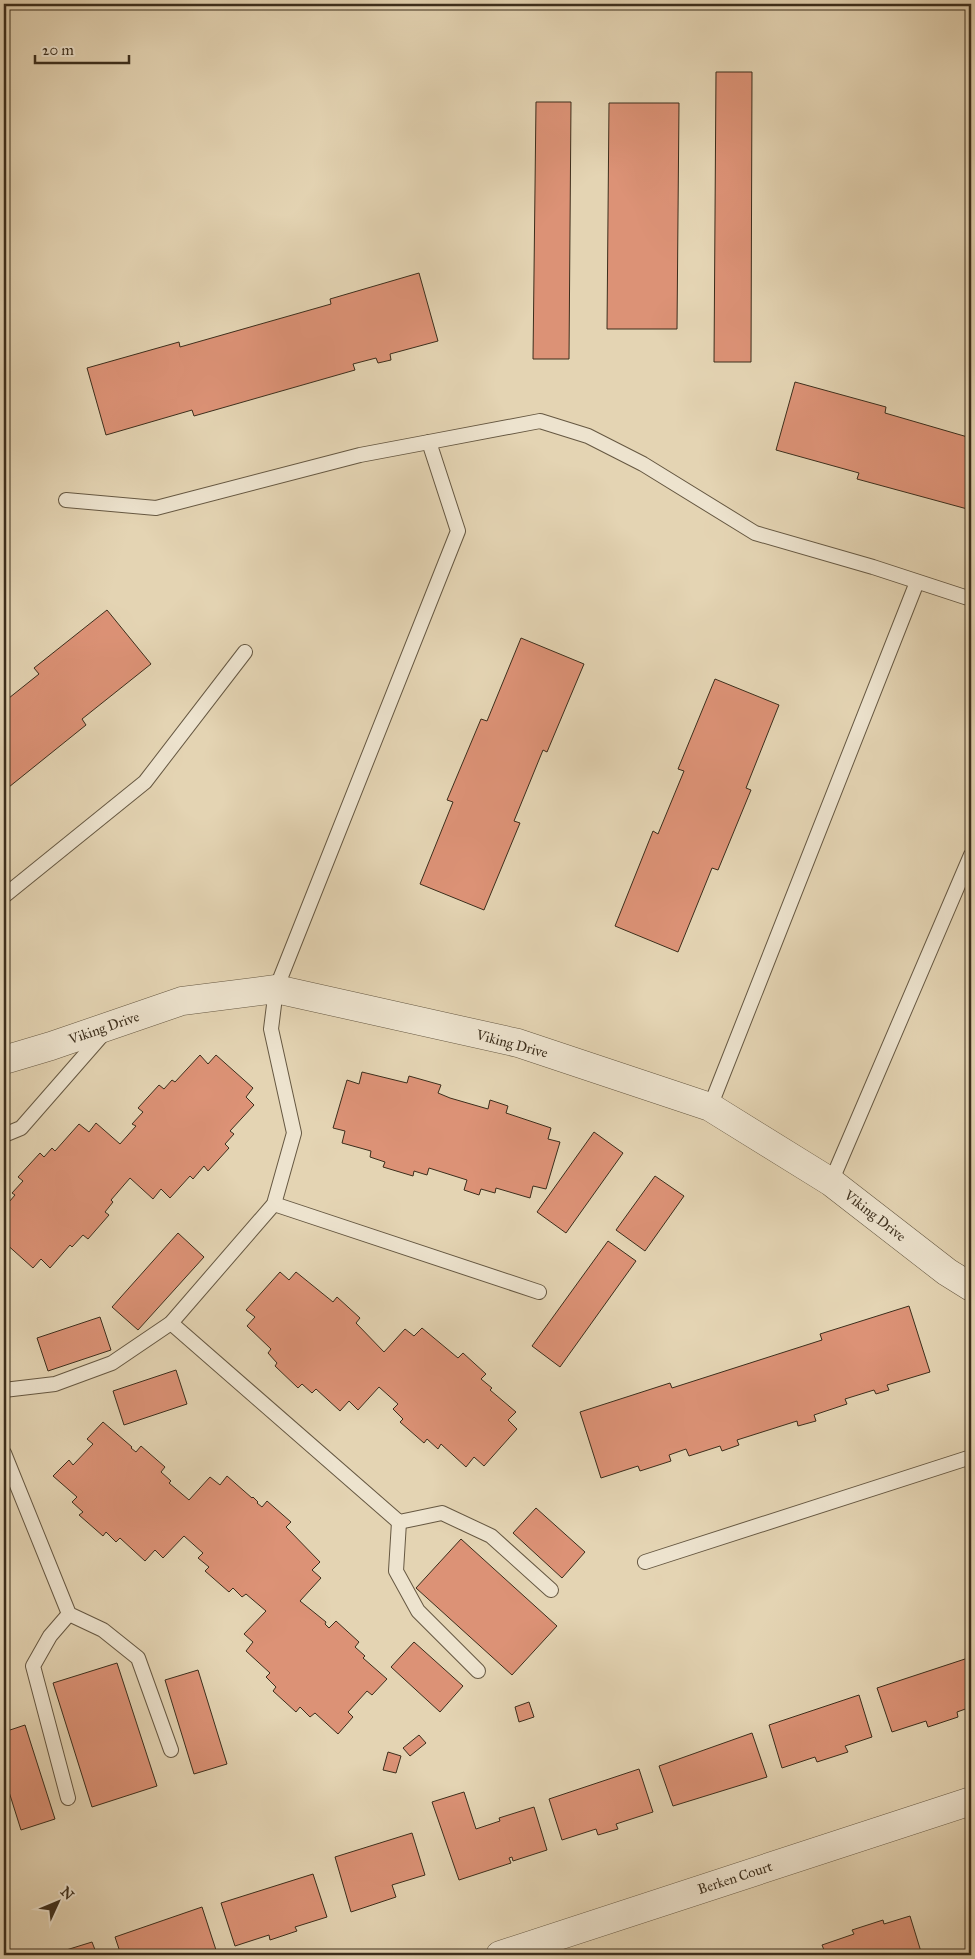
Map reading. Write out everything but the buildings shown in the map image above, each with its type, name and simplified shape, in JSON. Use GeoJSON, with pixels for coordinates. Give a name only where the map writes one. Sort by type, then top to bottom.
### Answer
{"type":"FeatureCollection","features":[{"type":"Feature","properties":{"kind":"street","name":"Viking Drive"},"geometry":{"type":"LineString","coordinates":[[4,1060],[182,1001],[276,989],[518,1043],[710,1107],[831,1182],[947,1272],[971,1287]]}},
{"type":"Feature","properties":{"kind":"street","name":"Berken Court"},"geometry":{"type":"LineString","coordinates":[[500,1955],[971,1802]]}},
{"type":"Feature","properties":{"kind":"lane"},"geometry":{"type":"LineString","coordinates":[[66,500],[156,508],[360,455],[540,421],[588,436],[643,464],[755,533],[873,567],[971,599]]}},
{"type":"Feature","properties":{"kind":"lane"},"geometry":{"type":"LineString","coordinates":[[4,1390],[55,1384],[112,1363],[170,1323],[274,1204],[294,1133],[271,1029],[276,989],[458,531],[429,442]]}},
{"type":"Feature","properties":{"kind":"lane"},"geometry":{"type":"LineString","coordinates":[[710,1107],[917,582]]}},
{"type":"Feature","properties":{"kind":"lane"},"geometry":{"type":"LineString","coordinates":[[4,896],[145,782],[245,652]]}},
{"type":"Feature","properties":{"kind":"lane"},"geometry":{"type":"LineString","coordinates":[[831,1182],[971,855]]}},
{"type":"Feature","properties":{"kind":"lane"},"geometry":{"type":"LineString","coordinates":[[4,1134],[21,1128],[111,1025]]}},
{"type":"Feature","properties":{"kind":"lane"},"geometry":{"type":"LineString","coordinates":[[274,1204],[539,1292]]}},
{"type":"Feature","properties":{"kind":"lane"},"geometry":{"type":"LineString","coordinates":[[170,1323],[399,1522]]}},
{"type":"Feature","properties":{"kind":"lane"},"geometry":{"type":"LineString","coordinates":[[4,1453],[69,1614],[103,1630],[138,1658],[171,1750]]}},
{"type":"Feature","properties":{"kind":"lane"},"geometry":{"type":"LineString","coordinates":[[645,1562],[971,1457]]}},
{"type":"Feature","properties":{"kind":"lane"},"geometry":{"type":"LineString","coordinates":[[399,1522],[442,1513],[491,1536],[550,1590]]}},
{"type":"Feature","properties":{"kind":"lane"},"geometry":{"type":"LineString","coordinates":[[399,1522],[396,1570],[418,1611],[478,1671]]}},
{"type":"Feature","properties":{"kind":"lane"},"geometry":{"type":"LineString","coordinates":[[68,1798],[33,1666],[50,1636],[69,1614]]}}]}
